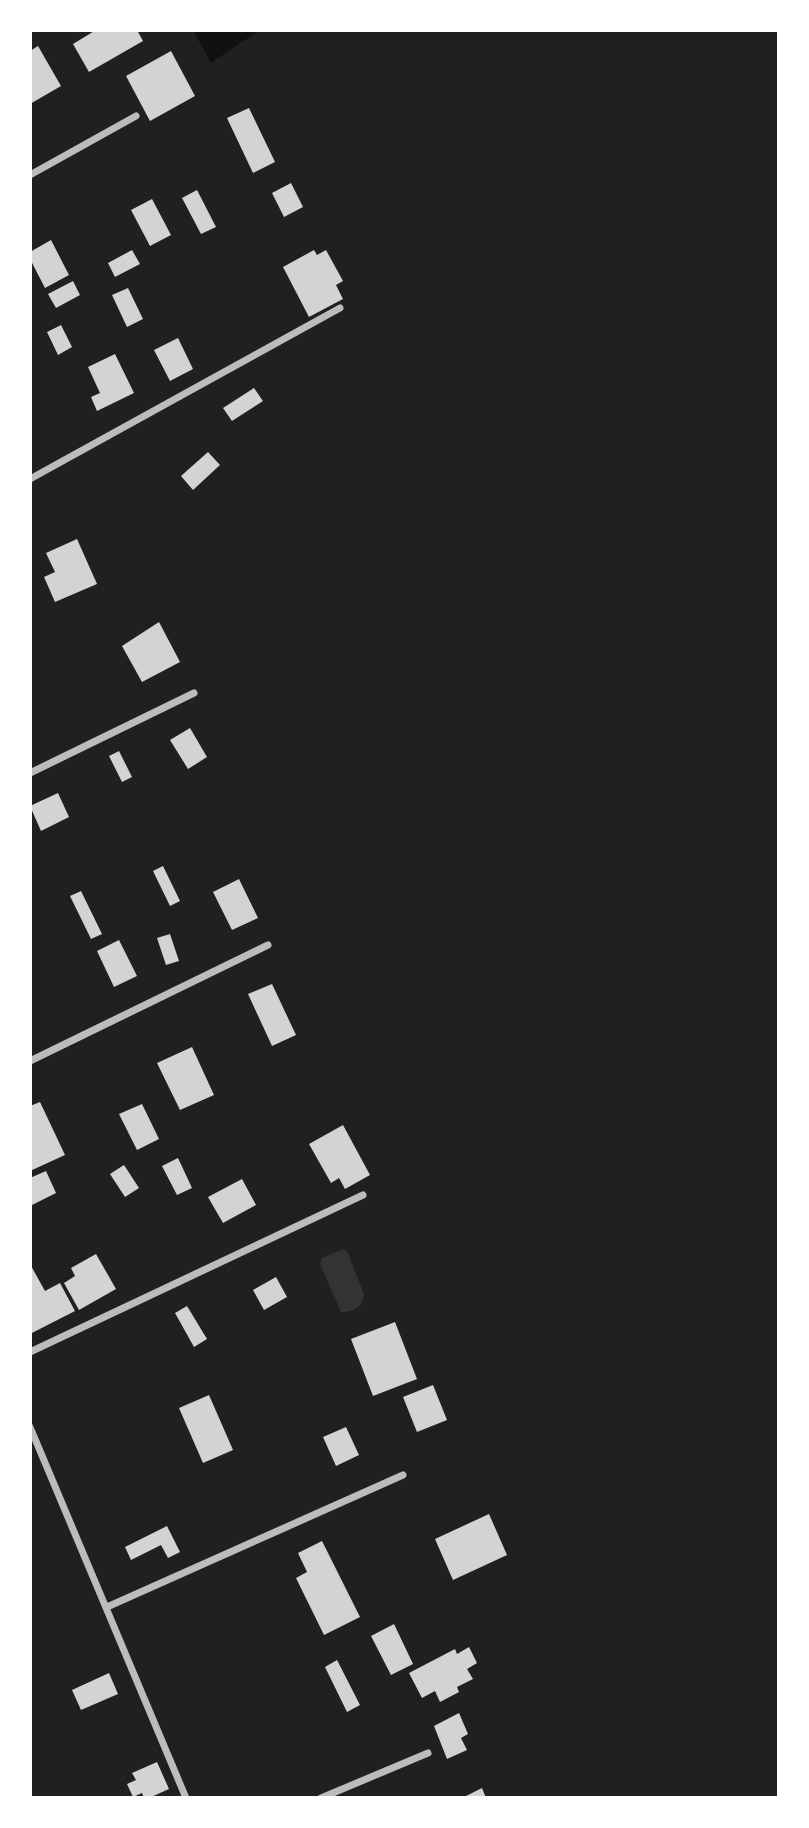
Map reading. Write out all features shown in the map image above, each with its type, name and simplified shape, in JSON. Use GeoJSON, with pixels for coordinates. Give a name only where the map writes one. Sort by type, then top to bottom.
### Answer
{"type":"FeatureCollection","features":[{"type":"Feature","properties":{"kind":"street"},"geometry":{"type":"LineString","coordinates":[[30,175],[136,116]]}},
{"type":"Feature","properties":{"kind":"street"},"geometry":{"type":"LineString","coordinates":[[30,479],[340,309]]}},
{"type":"Feature","properties":{"kind":"street"},"geometry":{"type":"LineString","coordinates":[[30,773],[194,693]]}},
{"type":"Feature","properties":{"kind":"street"},"geometry":{"type":"LineString","coordinates":[[30,1061],[268,945]]}},
{"type":"Feature","properties":{"kind":"street"},"geometry":{"type":"LineString","coordinates":[[30,1352],[363,1195]]}},
{"type":"Feature","properties":{"kind":"street"},"geometry":{"type":"LineString","coordinates":[[30,1427],[186,1798]]}},
{"type":"Feature","properties":{"kind":"street"},"geometry":{"type":"LineString","coordinates":[[107,1607],[403,1475]]}},
{"type":"Feature","properties":{"kind":"street"},"geometry":{"type":"LineString","coordinates":[[321,1798],[428,1753]]}},
{"type":"Feature","properties":{"kind":"shaded area"},"geometry":{"type":"Polygon","coordinates":[[[30,30],[193,30],[211,63],[260,30],[779,30],[779,1798],[30,1798],[30,30]]]}},
{"type":"Feature","properties":{"kind":"shaded area"},"geometry":{"type":"Polygon","coordinates":[[[343,1249],[347,1251],[364,1294],[357,1308],[341,1312],[320,1264],[322,1258],[343,1249]]]}},
{"type":"Feature","properties":{"kind":"building"},"geometry":{"type":"Polygon","coordinates":[[[96,30],[137,30],[143,41],[89,72],[73,44],[96,30]]]}},
{"type":"Feature","properties":{"kind":"building"},"geometry":{"type":"Polygon","coordinates":[[[38,46],[61,86],[30,104],[30,51],[38,46]]]}},
{"type":"Feature","properties":{"kind":"building"},"geometry":{"type":"Polygon","coordinates":[[[171,51],[195,96],[150,121],[126,76],[171,51]]]}},
{"type":"Feature","properties":{"kind":"building"},"geometry":{"type":"Polygon","coordinates":[[[249,108],[275,162],[253,173],[227,118],[249,108]]]}},
{"type":"Feature","properties":{"kind":"building"},"geometry":{"type":"Polygon","coordinates":[[[291,183],[303,207],[284,217],[272,193],[291,183]]]}},
{"type":"Feature","properties":{"kind":"building"},"geometry":{"type":"Polygon","coordinates":[[[197,190],[216,227],[201,234],[182,198],[197,190]]]}},
{"type":"Feature","properties":{"kind":"building"},"geometry":{"type":"Polygon","coordinates":[[[152,199],[171,235],[150,246],[131,210],[152,199]]]}},
{"type":"Feature","properties":{"kind":"building"},"geometry":{"type":"Polygon","coordinates":[[[51,240],[69,275],[45,288],[30,259],[30,252],[51,240]]]}},
{"type":"Feature","properties":{"kind":"building"},"geometry":{"type":"Polygon","coordinates":[[[132,250],[140,264],[115,277],[108,263],[132,250]]]}},
{"type":"Feature","properties":{"kind":"building"},"geometry":{"type":"Polygon","coordinates":[[[314,250],[317,255],[326,250],[343,281],[336,285],[343,299],[309,317],[283,267],[314,250]]]}},
{"type":"Feature","properties":{"kind":"building"},"geometry":{"type":"Polygon","coordinates":[[[73,281],[80,295],[56,308],[48,294],[73,281]]]}},
{"type":"Feature","properties":{"kind":"building"},"geometry":{"type":"Polygon","coordinates":[[[128,288],[143,319],[127,327],[112,295],[128,288]]]}},
{"type":"Feature","properties":{"kind":"building"},"geometry":{"type":"Polygon","coordinates":[[[61,325],[72,347],[58,355],[47,332],[61,325]]]}},
{"type":"Feature","properties":{"kind":"building"},"geometry":{"type":"Polygon","coordinates":[[[178,338],[193,369],[170,381],[154,350],[178,338]]]}},
{"type":"Feature","properties":{"kind":"building"},"geometry":{"type":"Polygon","coordinates":[[[115,354],[134,393],[97,411],[91,397],[100,393],[88,367],[115,354]]]}},
{"type":"Feature","properties":{"kind":"building"},"geometry":{"type":"Polygon","coordinates":[[[254,388],[263,401],[232,421],[223,408],[254,388]]]}},
{"type":"Feature","properties":{"kind":"building"},"geometry":{"type":"Polygon","coordinates":[[[208,452],[220,465],[193,490],[181,476],[208,452]]]}},
{"type":"Feature","properties":{"kind":"building"},"geometry":{"type":"Polygon","coordinates":[[[77,539],[97,584],[55,602],[44,577],[55,572],[46,553],[77,539]]]}},
{"type":"Feature","properties":{"kind":"building"},"geometry":{"type":"Polygon","coordinates":[[[159,622],[180,662],[142,682],[122,646],[159,622]]]}},
{"type":"Feature","properties":{"kind":"building"},"geometry":{"type":"Polygon","coordinates":[[[190,728],[207,757],[188,769],[170,740],[190,728]]]}},
{"type":"Feature","properties":{"kind":"building"},"geometry":{"type":"Polygon","coordinates":[[[119,751],[132,777],[122,782],[109,756],[119,751]]]}},
{"type":"Feature","properties":{"kind":"building"},"geometry":{"type":"Polygon","coordinates":[[[58,793],[69,817],[41,831],[30,806],[58,793]]]}},
{"type":"Feature","properties":{"kind":"building"},"geometry":{"type":"Polygon","coordinates":[[[163,866],[180,901],[170,906],[153,871],[163,866]]]}},
{"type":"Feature","properties":{"kind":"building"},"geometry":{"type":"Polygon","coordinates":[[[239,879],[258,918],[232,930],[213,892],[239,879]]]}},
{"type":"Feature","properties":{"kind":"building"},"geometry":{"type":"Polygon","coordinates":[[[81,891],[102,934],[91,939],[70,896],[81,891]]]}},
{"type":"Feature","properties":{"kind":"building"},"geometry":{"type":"Polygon","coordinates":[[[170,934],[179,961],[166,965],[157,938],[170,934]]]}},
{"type":"Feature","properties":{"kind":"building"},"geometry":{"type":"Polygon","coordinates":[[[119,940],[137,976],[114,987],[97,951],[119,940]]]}},
{"type":"Feature","properties":{"kind":"building"},"geometry":{"type":"Polygon","coordinates":[[[272,984],[296,1035],[272,1046],[248,994],[272,984]]]}},
{"type":"Feature","properties":{"kind":"building"},"geometry":{"type":"Polygon","coordinates":[[[192,1047],[214,1095],[180,1110],[157,1063],[192,1047]]]}},
{"type":"Feature","properties":{"kind":"building"},"geometry":{"type":"Polygon","coordinates":[[[40,1102],[65,1155],[30,1171],[30,1106],[40,1102]]]}},
{"type":"Feature","properties":{"kind":"building"},"geometry":{"type":"Polygon","coordinates":[[[142,1104],[159,1139],[137,1150],[119,1114],[142,1104]]]}},
{"type":"Feature","properties":{"kind":"building"},"geometry":{"type":"Polygon","coordinates":[[[343,1125],[370,1175],[345,1189],[339,1178],[331,1183],[309,1144],[343,1125]]]}},
{"type":"Feature","properties":{"kind":"building"},"geometry":{"type":"Polygon","coordinates":[[[178,1158],[192,1188],[177,1195],[162,1166],[178,1158]]]}},
{"type":"Feature","properties":{"kind":"building"},"geometry":{"type":"Polygon","coordinates":[[[124,1165],[139,1188],[125,1197],[110,1174],[124,1165]]]}},
{"type":"Feature","properties":{"kind":"building"},"geometry":{"type":"Polygon","coordinates":[[[46,1171],[56,1193],[30,1206],[30,1178],[46,1171]]]}},
{"type":"Feature","properties":{"kind":"building"},"geometry":{"type":"Polygon","coordinates":[[[242,1179],[256,1205],[223,1223],[208,1197],[242,1179]]]}},
{"type":"Feature","properties":{"kind":"building"},"geometry":{"type":"Polygon","coordinates":[[[96,1254],[116,1289],[79,1310],[64,1283],[75,1276],[71,1268],[96,1254]]]}},
{"type":"Feature","properties":{"kind":"building"},"geometry":{"type":"Polygon","coordinates":[[[30,1264],[45,1291],[60,1283],[75,1311],[30,1334],[30,1264]]]}},
{"type":"Feature","properties":{"kind":"building"},"geometry":{"type":"Polygon","coordinates":[[[276,1277],[287,1297],[264,1310],[253,1290],[276,1277]]]}},
{"type":"Feature","properties":{"kind":"building"},"geometry":{"type":"Polygon","coordinates":[[[187,1306],[207,1339],[194,1347],[175,1313],[187,1306]]]}},
{"type":"Feature","properties":{"kind":"building"},"geometry":{"type":"Polygon","coordinates":[[[395,1322],[417,1379],[373,1396],[351,1339],[395,1322]]]}},
{"type":"Feature","properties":{"kind":"building"},"geometry":{"type":"Polygon","coordinates":[[[433,1385],[447,1420],[417,1432],[403,1397],[433,1385]]]}},
{"type":"Feature","properties":{"kind":"building"},"geometry":{"type":"Polygon","coordinates":[[[209,1395],[233,1450],[203,1463],[179,1408],[209,1395]]]}},
{"type":"Feature","properties":{"kind":"building"},"geometry":{"type":"Polygon","coordinates":[[[346,1427],[359,1455],[336,1466],[323,1437],[346,1427]]]}},
{"type":"Feature","properties":{"kind":"building"},"geometry":{"type":"Polygon","coordinates":[[[489,1514],[507,1555],[453,1580],[435,1539],[489,1514]]]}},
{"type":"Feature","properties":{"kind":"building"},"geometry":{"type":"Polygon","coordinates":[[[167,1526],[180,1552],[168,1558],[161,1545],[131,1560],[125,1547],[167,1526]]]}},
{"type":"Feature","properties":{"kind":"building"},"geometry":{"type":"Polygon","coordinates":[[[322,1541],[360,1617],[324,1635],[296,1578],[307,1572],[298,1553],[322,1541]]]}},
{"type":"Feature","properties":{"kind":"building"},"geometry":{"type":"Polygon","coordinates":[[[394,1624],[413,1664],[391,1675],[371,1636],[394,1624]]]}},
{"type":"Feature","properties":{"kind":"building"},"geometry":{"type":"Polygon","coordinates":[[[469,1647],[477,1663],[467,1669],[473,1679],[457,1687],[459,1692],[440,1702],[435,1691],[422,1698],[409,1673],[455,1649],[457,1654],[469,1647]]]}},
{"type":"Feature","properties":{"kind":"building"},"geometry":{"type":"Polygon","coordinates":[[[337,1660],[360,1705],[347,1712],[325,1667],[337,1660]]]}},
{"type":"Feature","properties":{"kind":"building"},"geometry":{"type":"Polygon","coordinates":[[[109,1673],[118,1694],[81,1710],[72,1690],[109,1673]]]}},
{"type":"Feature","properties":{"kind":"building"},"geometry":{"type":"Polygon","coordinates":[[[459,1713],[468,1734],[461,1738],[467,1750],[447,1759],[434,1726],[459,1713]]]}},
{"type":"Feature","properties":{"kind":"building"},"geometry":{"type":"Polygon","coordinates":[[[157,1762],[169,1789],[149,1798],[144,1798],[142,1793],[133,1797],[127,1784],[136,1780],[132,1773],[157,1762]]]}},
{"type":"Feature","properties":{"kind":"building"},"geometry":{"type":"Polygon","coordinates":[[[482,1788],[486,1798],[462,1798],[482,1788]]]}}]}
